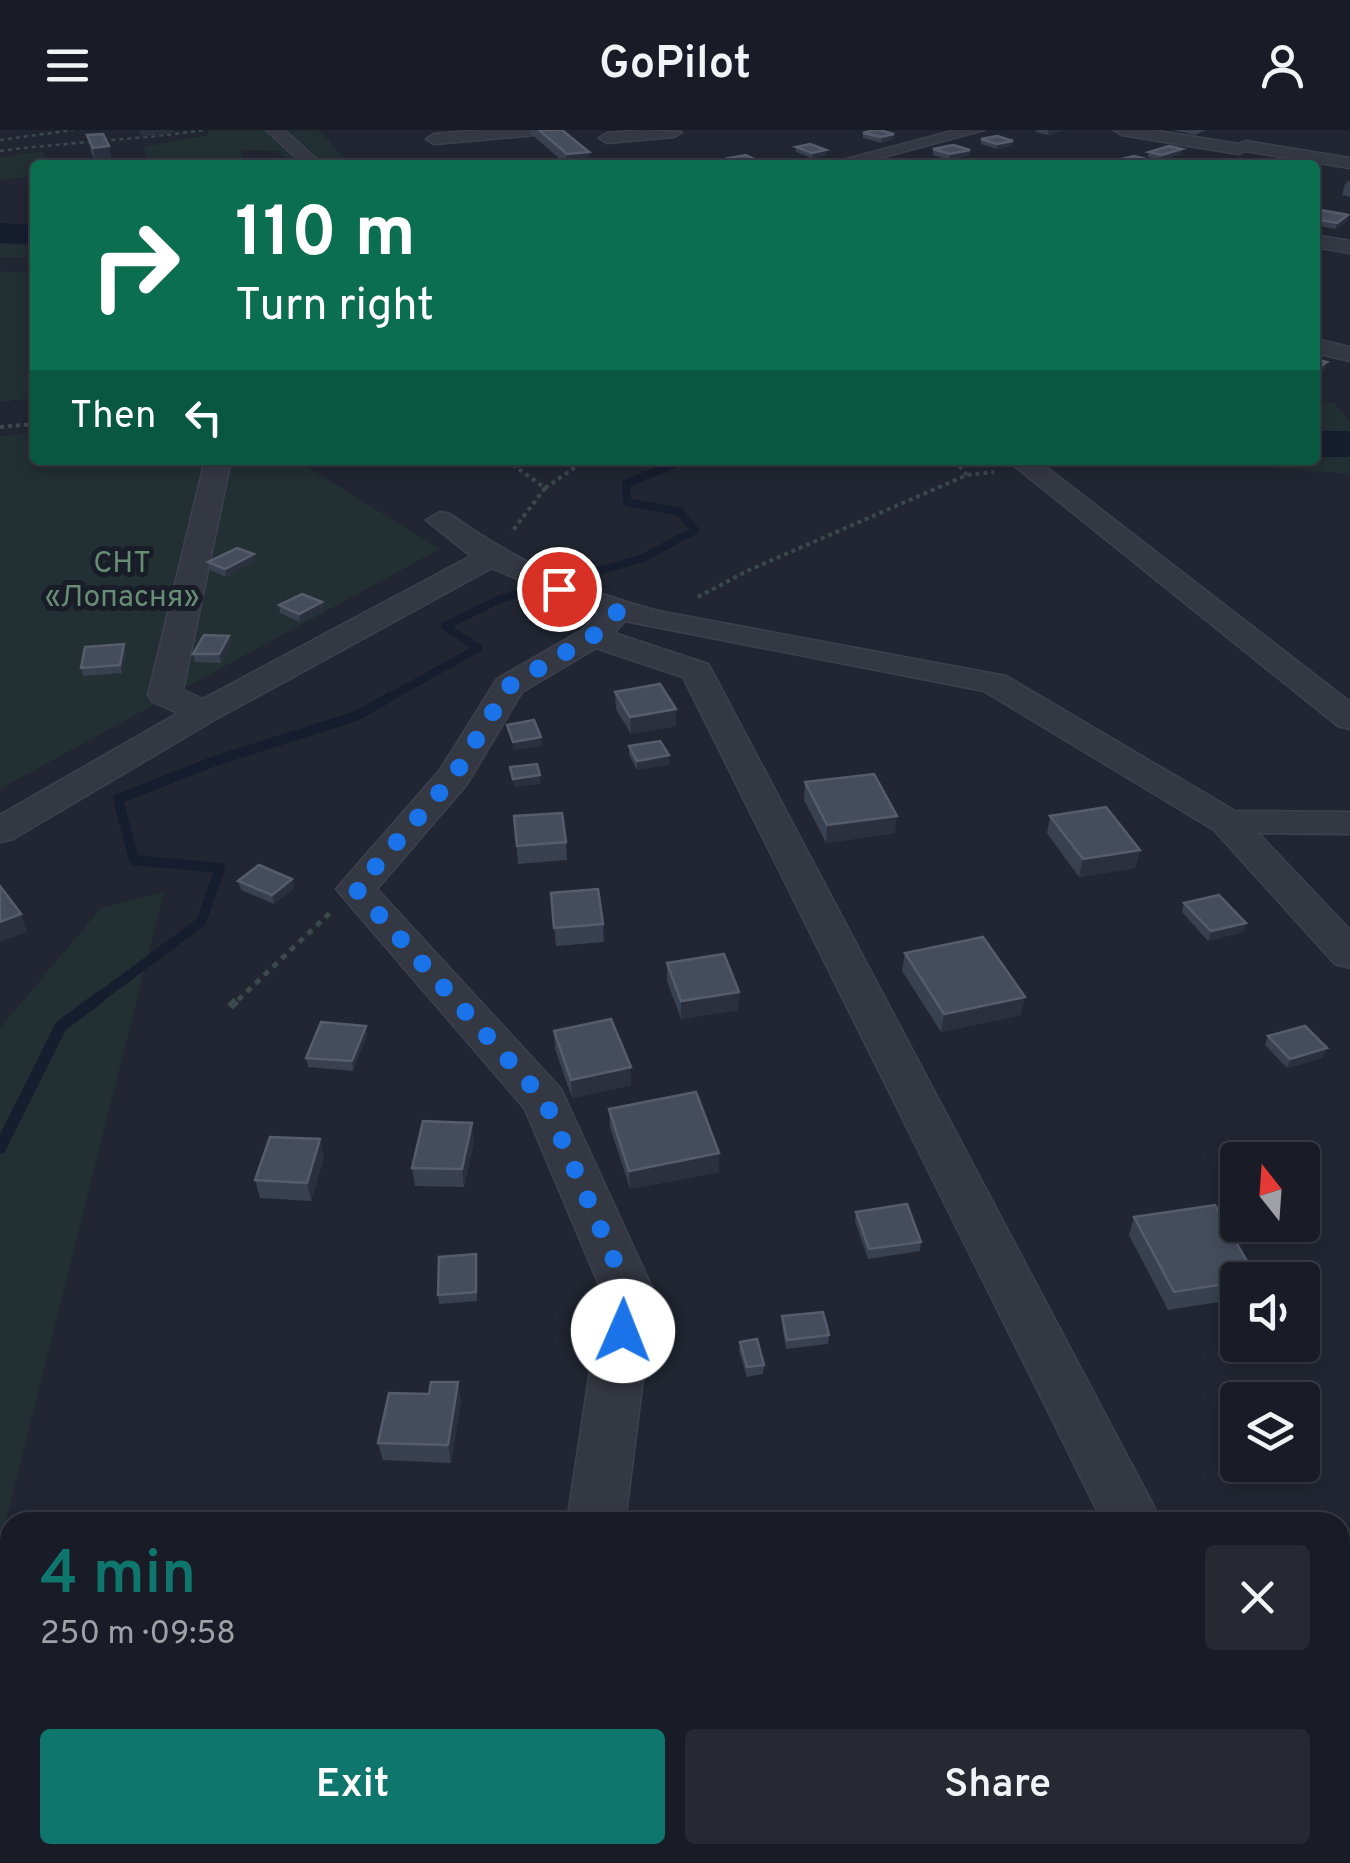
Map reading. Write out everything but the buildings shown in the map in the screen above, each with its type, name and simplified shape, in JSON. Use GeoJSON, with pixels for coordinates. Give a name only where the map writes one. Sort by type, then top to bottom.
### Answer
{"type":"FeatureCollection","features":[{"type":"Feature","properties":{"kind":"street"},"geometry":{"type":"LineString","coordinates":[[274,130],[308,160]]}},
{"type":"Feature","properties":{"kind":"street"},"geometry":{"type":"LineString","coordinates":[[434,139],[536,130]]}},
{"type":"Feature","properties":{"kind":"street"},"geometry":{"type":"LineString","coordinates":[[854,160],[976,130]]}},
{"type":"Feature","properties":{"kind":"street"},"geometry":{"type":"LineString","coordinates":[[1215,160],[1271,130]]}},
{"type":"Feature","properties":{"kind":"street"},"geometry":{"type":"LineString","coordinates":[[1133,131],[1345,162]]}},
{"type":"Feature","properties":{"kind":"street"},"geometry":{"type":"LineString","coordinates":[[602,134],[674,132]]}},
{"type":"Feature","properties":{"kind":"street"},"geometry":{"type":"LineString","coordinates":[[602,134],[622,150]]}},
{"type":"Feature","properties":{"kind":"street"},"geometry":{"type":"LineString","coordinates":[[1320,178],[1345,162]]}},
{"type":"Feature","properties":{"kind":"street"},"geometry":{"type":"LineString","coordinates":[[1320,242],[1350,247]]}},
{"type":"Feature","properties":{"kind":"street"},"geometry":{"type":"LineString","coordinates":[[1320,347],[1350,354]]}},
{"type":"Feature","properties":{"kind":"street"},"geometry":{"type":"LineString","coordinates":[[204,712],[165,694],[217,465]]}},
{"type":"Feature","properties":{"kind":"street"},"geometry":{"type":"LineString","coordinates":[[1018,465],[1350,719]]}},
{"type":"Feature","properties":{"kind":"street"},"geometry":{"type":"LineString","coordinates":[[440,520],[492,557],[616,618],[696,671],[1128,1512]]}},
{"type":"Feature","properties":{"kind":"street"},"geometry":{"type":"LineString","coordinates":[[0,830],[204,712],[492,557]]}},
{"type":"Feature","properties":{"kind":"street"},"geometry":{"type":"LineString","coordinates":[[597,1512],[628,1292],[545,1101],[356,889],[454,776],[509,686],[616,618],[994,683],[1228,822],[1350,955]]}},
{"type":"Feature","properties":{"kind":"street"},"geometry":{"type":"LineString","coordinates":[[1228,822],[1350,823]]}},
{"type":"Feature","properties":{"kind":"path"},"geometry":{"type":"LineString","coordinates":[[0,140],[73,130]]}},
{"type":"Feature","properties":{"kind":"path"},"geometry":{"type":"LineString","coordinates":[[0,150],[60,143],[114,143],[204,130]]}},
{"type":"Feature","properties":{"kind":"path"},"geometry":{"type":"LineString","coordinates":[[0,427],[30,424]]}},
{"type":"Feature","properties":{"kind":"path"},"geometry":{"type":"LineString","coordinates":[[513,465],[545,488]]}},
{"type":"Feature","properties":{"kind":"path"},"geometry":{"type":"LineString","coordinates":[[492,557],[545,488],[579,465]]}},
{"type":"Feature","properties":{"kind":"path"},"geometry":{"type":"LineString","coordinates":[[958,465],[967,476]]}},
{"type":"Feature","properties":{"kind":"path"},"geometry":{"type":"LineString","coordinates":[[616,618],[747,571],[967,476],[1013,465]]}},
{"type":"Feature","properties":{"kind":"path"},"geometry":{"type":"LineString","coordinates":[[230,1007],[356,889]]}},
{"type":"Feature","properties":{"kind":"green space"},"geometry":{"type":"Polygon","coordinates":[[[209,130],[319,130],[346,160],[290,160],[276,151],[241,150],[242,160],[148,160],[144,147],[207,135],[209,130]]]}},
{"type":"Feature","properties":{"kind":"green space"},"geometry":{"type":"Polygon","coordinates":[[[43,151],[47,160],[30,160],[30,177],[0,180],[0,157],[43,151]]]}},
{"type":"Feature","properties":{"kind":"green space"},"geometry":{"type":"Polygon","coordinates":[[[0,224],[30,226],[30,258],[0,257],[0,224]]]}},
{"type":"Feature","properties":{"kind":"green space"},"geometry":{"type":"Polygon","coordinates":[[[0,271],[30,272],[30,399],[0,402],[0,271]]]}},
{"type":"Feature","properties":{"kind":"green space"},"geometry":{"type":"Polygon","coordinates":[[[1320,400],[1334,403],[1350,421],[1350,474],[1241,465],[1320,465],[1320,400]]]}},
{"type":"Feature","properties":{"kind":"green space","name":"СНТ «Лопасня»"},"geometry":{"type":"Polygon","coordinates":[[[30,433],[30,465],[304,465],[440,549],[0,789],[0,436],[30,433]]]}},
{"type":"Feature","properties":{"kind":"green space"},"geometry":{"type":"Polygon","coordinates":[[[164,892],[8,1512],[0,1512],[0,1028],[101,908],[164,892]]]}},
{"type":"Feature","properties":{"kind":"waterway"},"geometry":{"type":"LineString","coordinates":[[0,233],[30,235]]}},
{"type":"Feature","properties":{"kind":"waterway"},"geometry":{"type":"LineString","coordinates":[[1320,444],[1350,444]]}},
{"type":"Feature","properties":{"kind":"waterway"},"geometry":{"type":"LineString","coordinates":[[385,700],[478,648],[445,626],[500,599],[643,558],[695,530],[680,512],[627,502],[626,484],[671,465]]}},
{"type":"Feature","properties":{"kind":"waterway"},"geometry":{"type":"LineString","coordinates":[[96,1000],[201,922],[220,868],[134,860],[118,799],[215,761],[356,716],[390,697]]}},
{"type":"Feature","properties":{"kind":"waterway"},"geometry":{"type":"LineString","coordinates":[[0,1148],[61,1026],[100,997]]}},
{"type":"Feature","properties":{"kind":"route"},"geometry":{"type":"LineString","coordinates":[[559,589],[618,611],[593,636],[509,686],[454,776],[356,889],[545,1101],[628,1292],[623,1331]]}}]}
